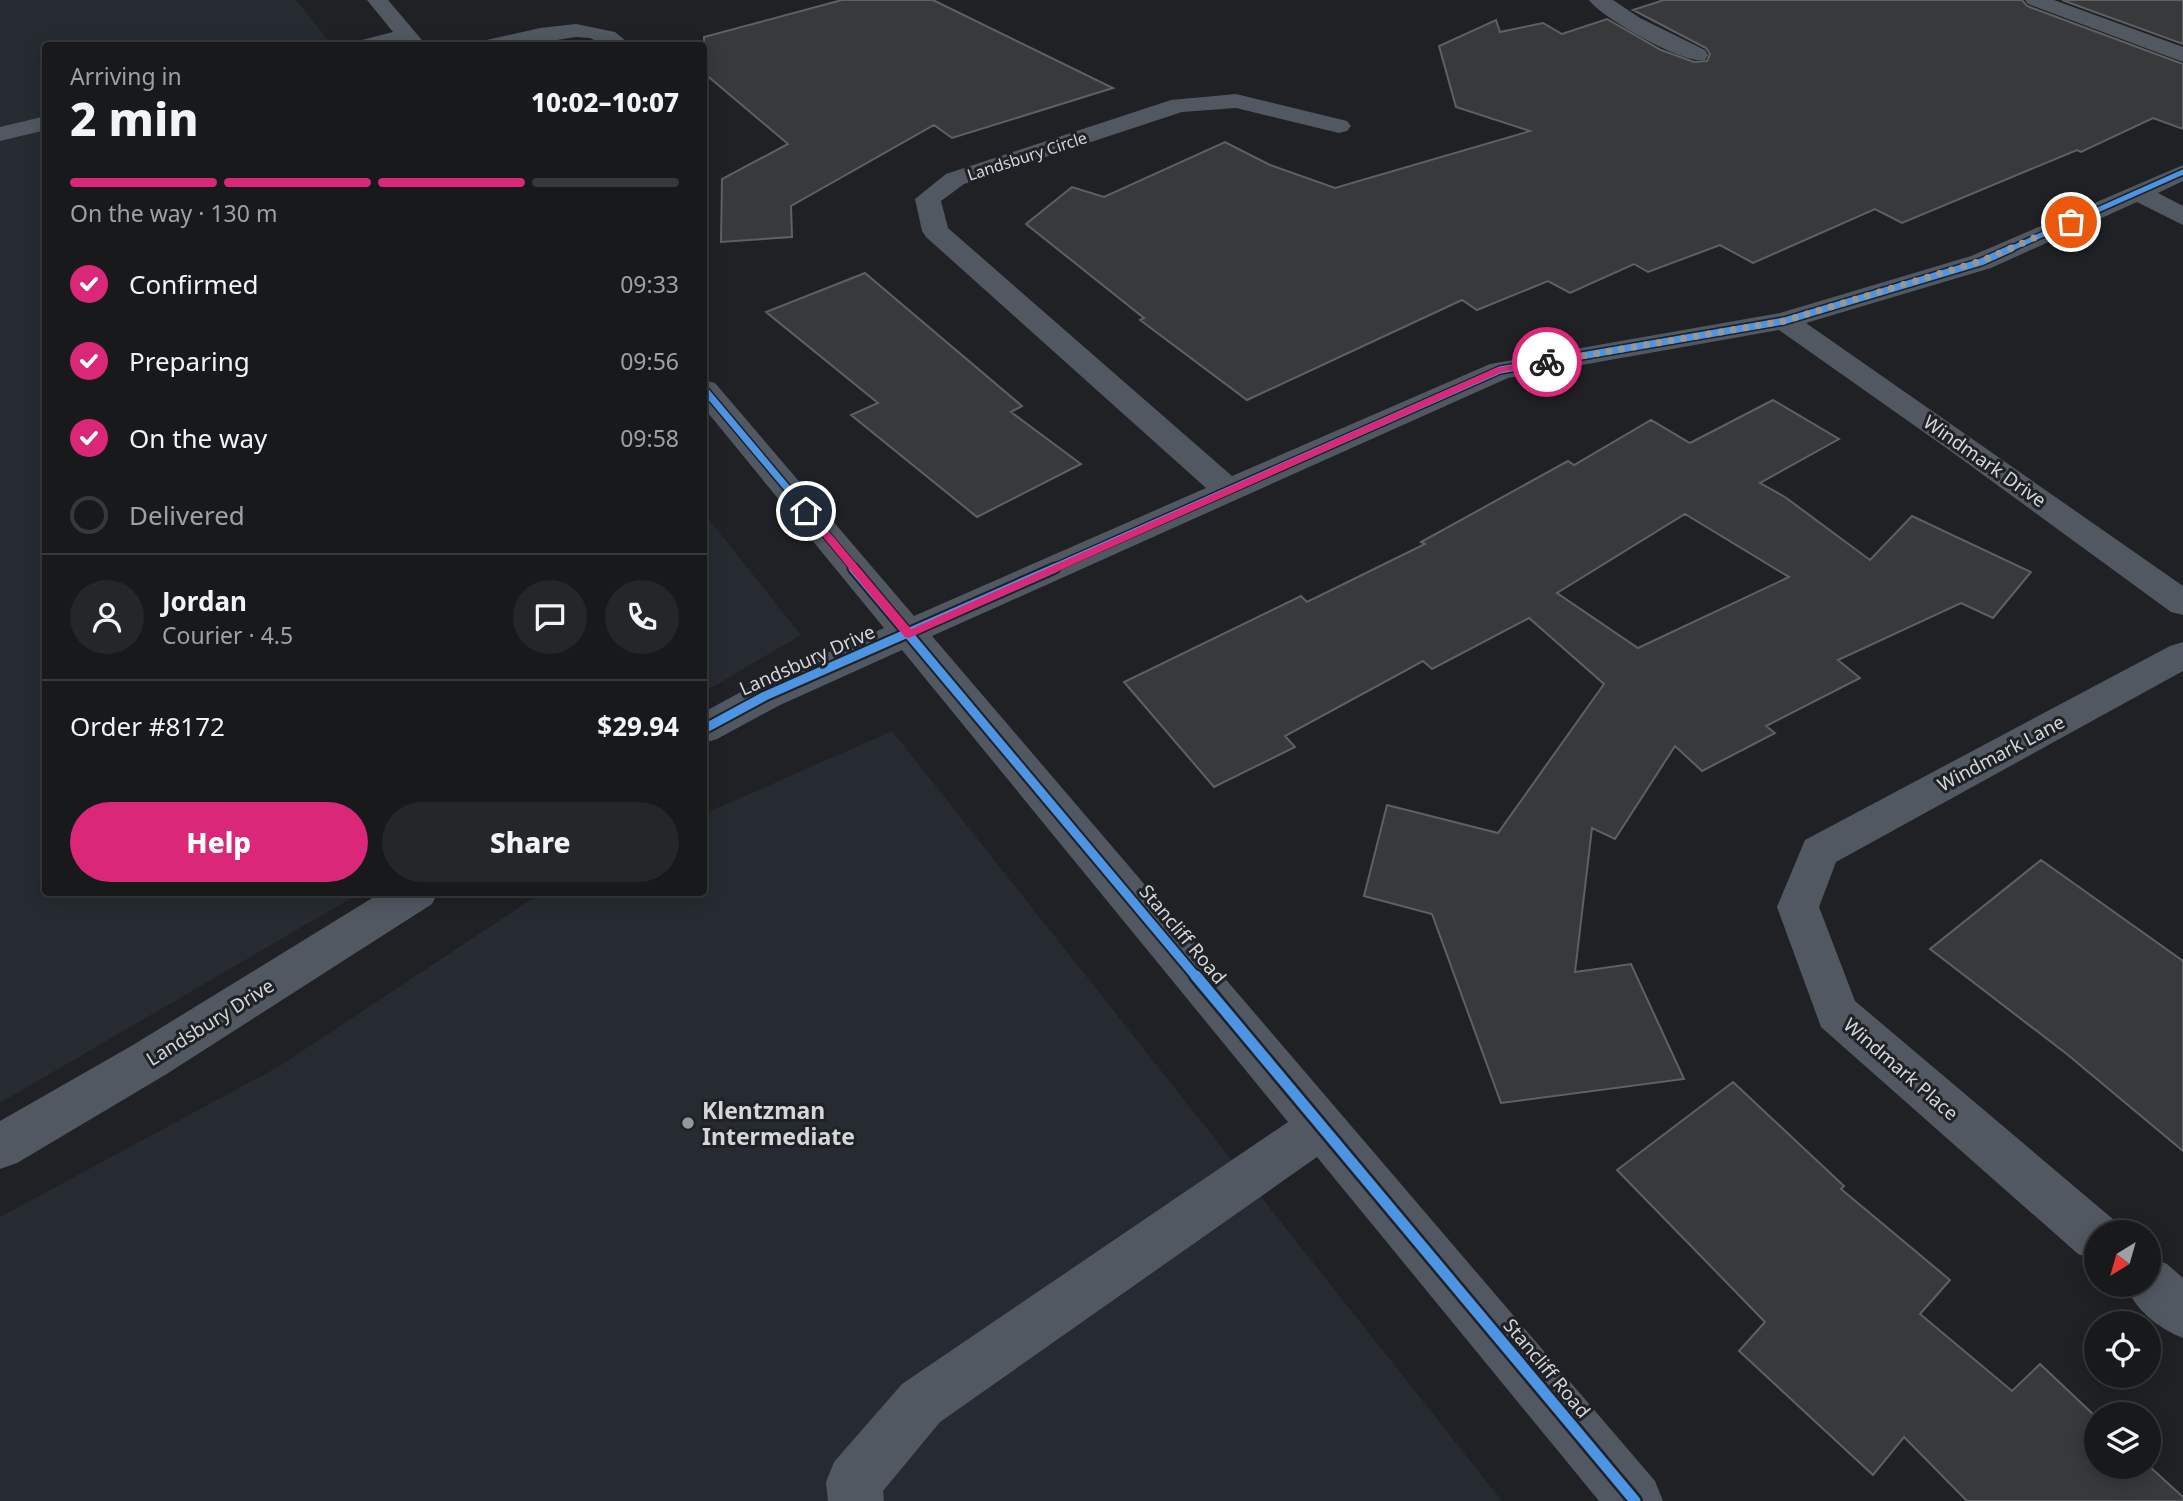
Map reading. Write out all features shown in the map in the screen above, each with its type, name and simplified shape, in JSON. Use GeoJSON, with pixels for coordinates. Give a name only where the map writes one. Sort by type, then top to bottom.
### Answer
{"type":"FeatureCollection","features":[{"type":"Feature","properties":{"kind":"street"},"geometry":{"type":"LineString","coordinates":[[377,0],[411,41]]}},
{"type":"Feature","properties":{"kind":"street"},"geometry":{"type":"LineString","coordinates":[[1599,0],[1632,23],[1697,55]]}},
{"type":"Feature","properties":{"kind":"street"},"geometry":{"type":"LineString","coordinates":[[2035,0],[2183,55]]}},
{"type":"Feature","properties":{"kind":"street"},"geometry":{"type":"LineString","coordinates":[[513,42],[577,31],[611,36],[617,42]]}},
{"type":"Feature","properties":{"kind":"street","name":"Landsbury Circle"},"geometry":{"type":"LineString","coordinates":[[1228,490],[934,231],[928,199],[955,179],[1179,106],[1236,101],[1339,126]]}},
{"type":"Feature","properties":{"kind":"street"},"geometry":{"type":"LineString","coordinates":[[0,134],[42,124]]}},
{"type":"Feature","properties":{"kind":"street","name":"Landsbury Drive"},"geometry":{"type":"LineString","coordinates":[[707,727],[765,696],[1500,370],[1784,321],[1981,261],[2183,172]]}},
{"type":"Feature","properties":{"kind":"street"},"geometry":{"type":"LineString","coordinates":[[2138,192],[2183,217]]}},
{"type":"Feature","properties":{"kind":"street","name":"Windmark Drive"},"geometry":{"type":"LineString","coordinates":[[1784,321],[2183,603]]}},
{"type":"Feature","properties":{"kind":"street","name":"Stancliff Road"},"geometry":{"type":"LineString","coordinates":[[707,393],[1635,1501]]}},
{"type":"Feature","properties":{"kind":"street","name":"Windmark Lane"},"geometry":{"type":"LineString","coordinates":[[1819,852],[2183,655]]}},
{"type":"Feature","properties":{"kind":"street","name":"Windmark Place"},"geometry":{"type":"LineString","coordinates":[[1819,852],[1798,907],[1837,1013],[2084,1227]]}},
{"type":"Feature","properties":{"kind":"street","name":"Landsbury Drive"},"geometry":{"type":"LineString","coordinates":[[0,1147],[149,1060],[411,896]]}},
{"type":"Feature","properties":{"kind":"street"},"geometry":{"type":"LineString","coordinates":[[856,1501],[855,1482],[921,1403],[1322,1126]]}},
{"type":"Feature","properties":{"kind":"street"},"geometry":{"type":"LineString","coordinates":[[2161,1293],[2183,1312]]}},
{"type":"Feature","properties":{"kind":"shaded area"},"geometry":{"type":"Polygon","coordinates":[[[0,0],[296,0],[330,42],[42,42],[42,896],[355,896],[0,1103],[0,0]]]}},
{"type":"Feature","properties":{"kind":"shaded area"},"geometry":{"type":"Polygon","coordinates":[[[707,517],[801,635],[707,690],[707,517]]]}},
{"type":"Feature","properties":{"kind":"shaded area","name":"Klentzman Intermediate"},"geometry":{"type":"Polygon","coordinates":[[[892,731],[1502,1501],[0,1501],[0,1217],[278,1067],[536,896],[707,896],[707,813],[892,731]]]}},
{"type":"Feature","properties":{"kind":"building"},"geometry":{"type":"Polygon","coordinates":[[[842,0],[933,0],[1113,88],[952,138],[934,125],[791,206],[792,237],[721,242],[722,179],[788,144],[707,76],[707,42],[704,42],[704,37],[842,0]]]}},
{"type":"Feature","properties":{"kind":"building"},"geometry":{"type":"Polygon","coordinates":[[[1664,0],[2022,0],[2027,6],[2183,64],[2183,129],[2153,118],[2081,152],[2077,150],[1902,223],[1875,209],[1753,263],[1720,245],[1648,272],[1634,264],[1570,293],[1548,281],[1477,310],[1462,300],[1247,400],[1140,320],[1144,318],[1026,224],[1072,187],[1104,197],[1225,142],[1270,165],[1335,188],[1530,131],[1456,107],[1439,46],[1496,20],[1500,32],[1543,23],[1562,34],[1607,19],[1661,50],[1694,62],[1707,61],[1710,54],[1706,48],[1633,10],[1664,0]]]}},
{"type":"Feature","properties":{"kind":"building"},"geometry":{"type":"Polygon","coordinates":[[[2062,0],[2183,0],[2183,44],[2062,0]]]}},
{"type":"Feature","properties":{"kind":"building"},"geometry":{"type":"Polygon","coordinates":[[[865,273],[1022,406],[1011,412],[1081,464],[977,517],[851,415],[878,403],[766,312],[865,273]]]}},
{"type":"Feature","properties":{"kind":"building"},"geometry":{"type":"Polygon","coordinates":[[[1773,400],[1839,439],[1760,483],[1785,497],[1870,560],[1912,516],[2031,572],[1993,618],[1961,603],[1838,660],[1860,678],[1766,726],[1775,733],[1702,771],[1675,746],[1615,839],[1592,828],[1575,972],[1631,964],[1684,1079],[1501,1103],[1432,914],[1364,896],[1387,805],[1498,833],[1604,684],[1529,618],[1432,669],[1423,661],[1285,736],[1295,747],[1214,787],[1124,682],[1301,596],[1307,602],[1425,544],[1421,542],[1568,461],[1574,465],[1651,420],[1690,443],[1773,400]],[[1685,514],[1557,593],[1638,648],[1789,577],[1685,514]]]}},
{"type":"Feature","properties":{"kind":"building"},"geometry":{"type":"Polygon","coordinates":[[[2041,860],[2183,961],[2183,1151],[2068,1055],[1930,949],[2041,860]]]}},
{"type":"Feature","properties":{"kind":"building"},"geometry":{"type":"Polygon","coordinates":[[[1733,1082],[1844,1186],[1841,1189],[1950,1280],[1920,1314],[2012,1391],[2040,1364],[2084,1406],[2084,1479],[2161,1477],[2183,1497],[2183,1501],[1967,1501],[1904,1437],[1873,1475],[1739,1351],[1765,1322],[1617,1170],[1733,1082]]]}},
{"type":"Feature","properties":{"kind":"cycle path"},"geometry":{"type":"LineString","coordinates":[[707,727],[765,696],[1500,370],[1784,321],[1981,262],[2183,172]]}},
{"type":"Feature","properties":{"kind":"cycle path"},"geometry":{"type":"LineString","coordinates":[[707,393],[1635,1501]]}},
{"type":"Feature","properties":{"kind":"way so far"},"geometry":{"type":"LineString","coordinates":[[1547,362],[1784,321],[1981,261],[2071,222]]}},
{"type":"Feature","properties":{"kind":"place","name":"Klentzman Intermediate"},"geometry":{"type":"Point","coordinates":[688,1123]}},
{"type":"Feature","properties":{"kind":"route"},"geometry":{"type":"LineString","coordinates":[[806,511],[909,634],[1500,370],[1547,362]]}}]}
